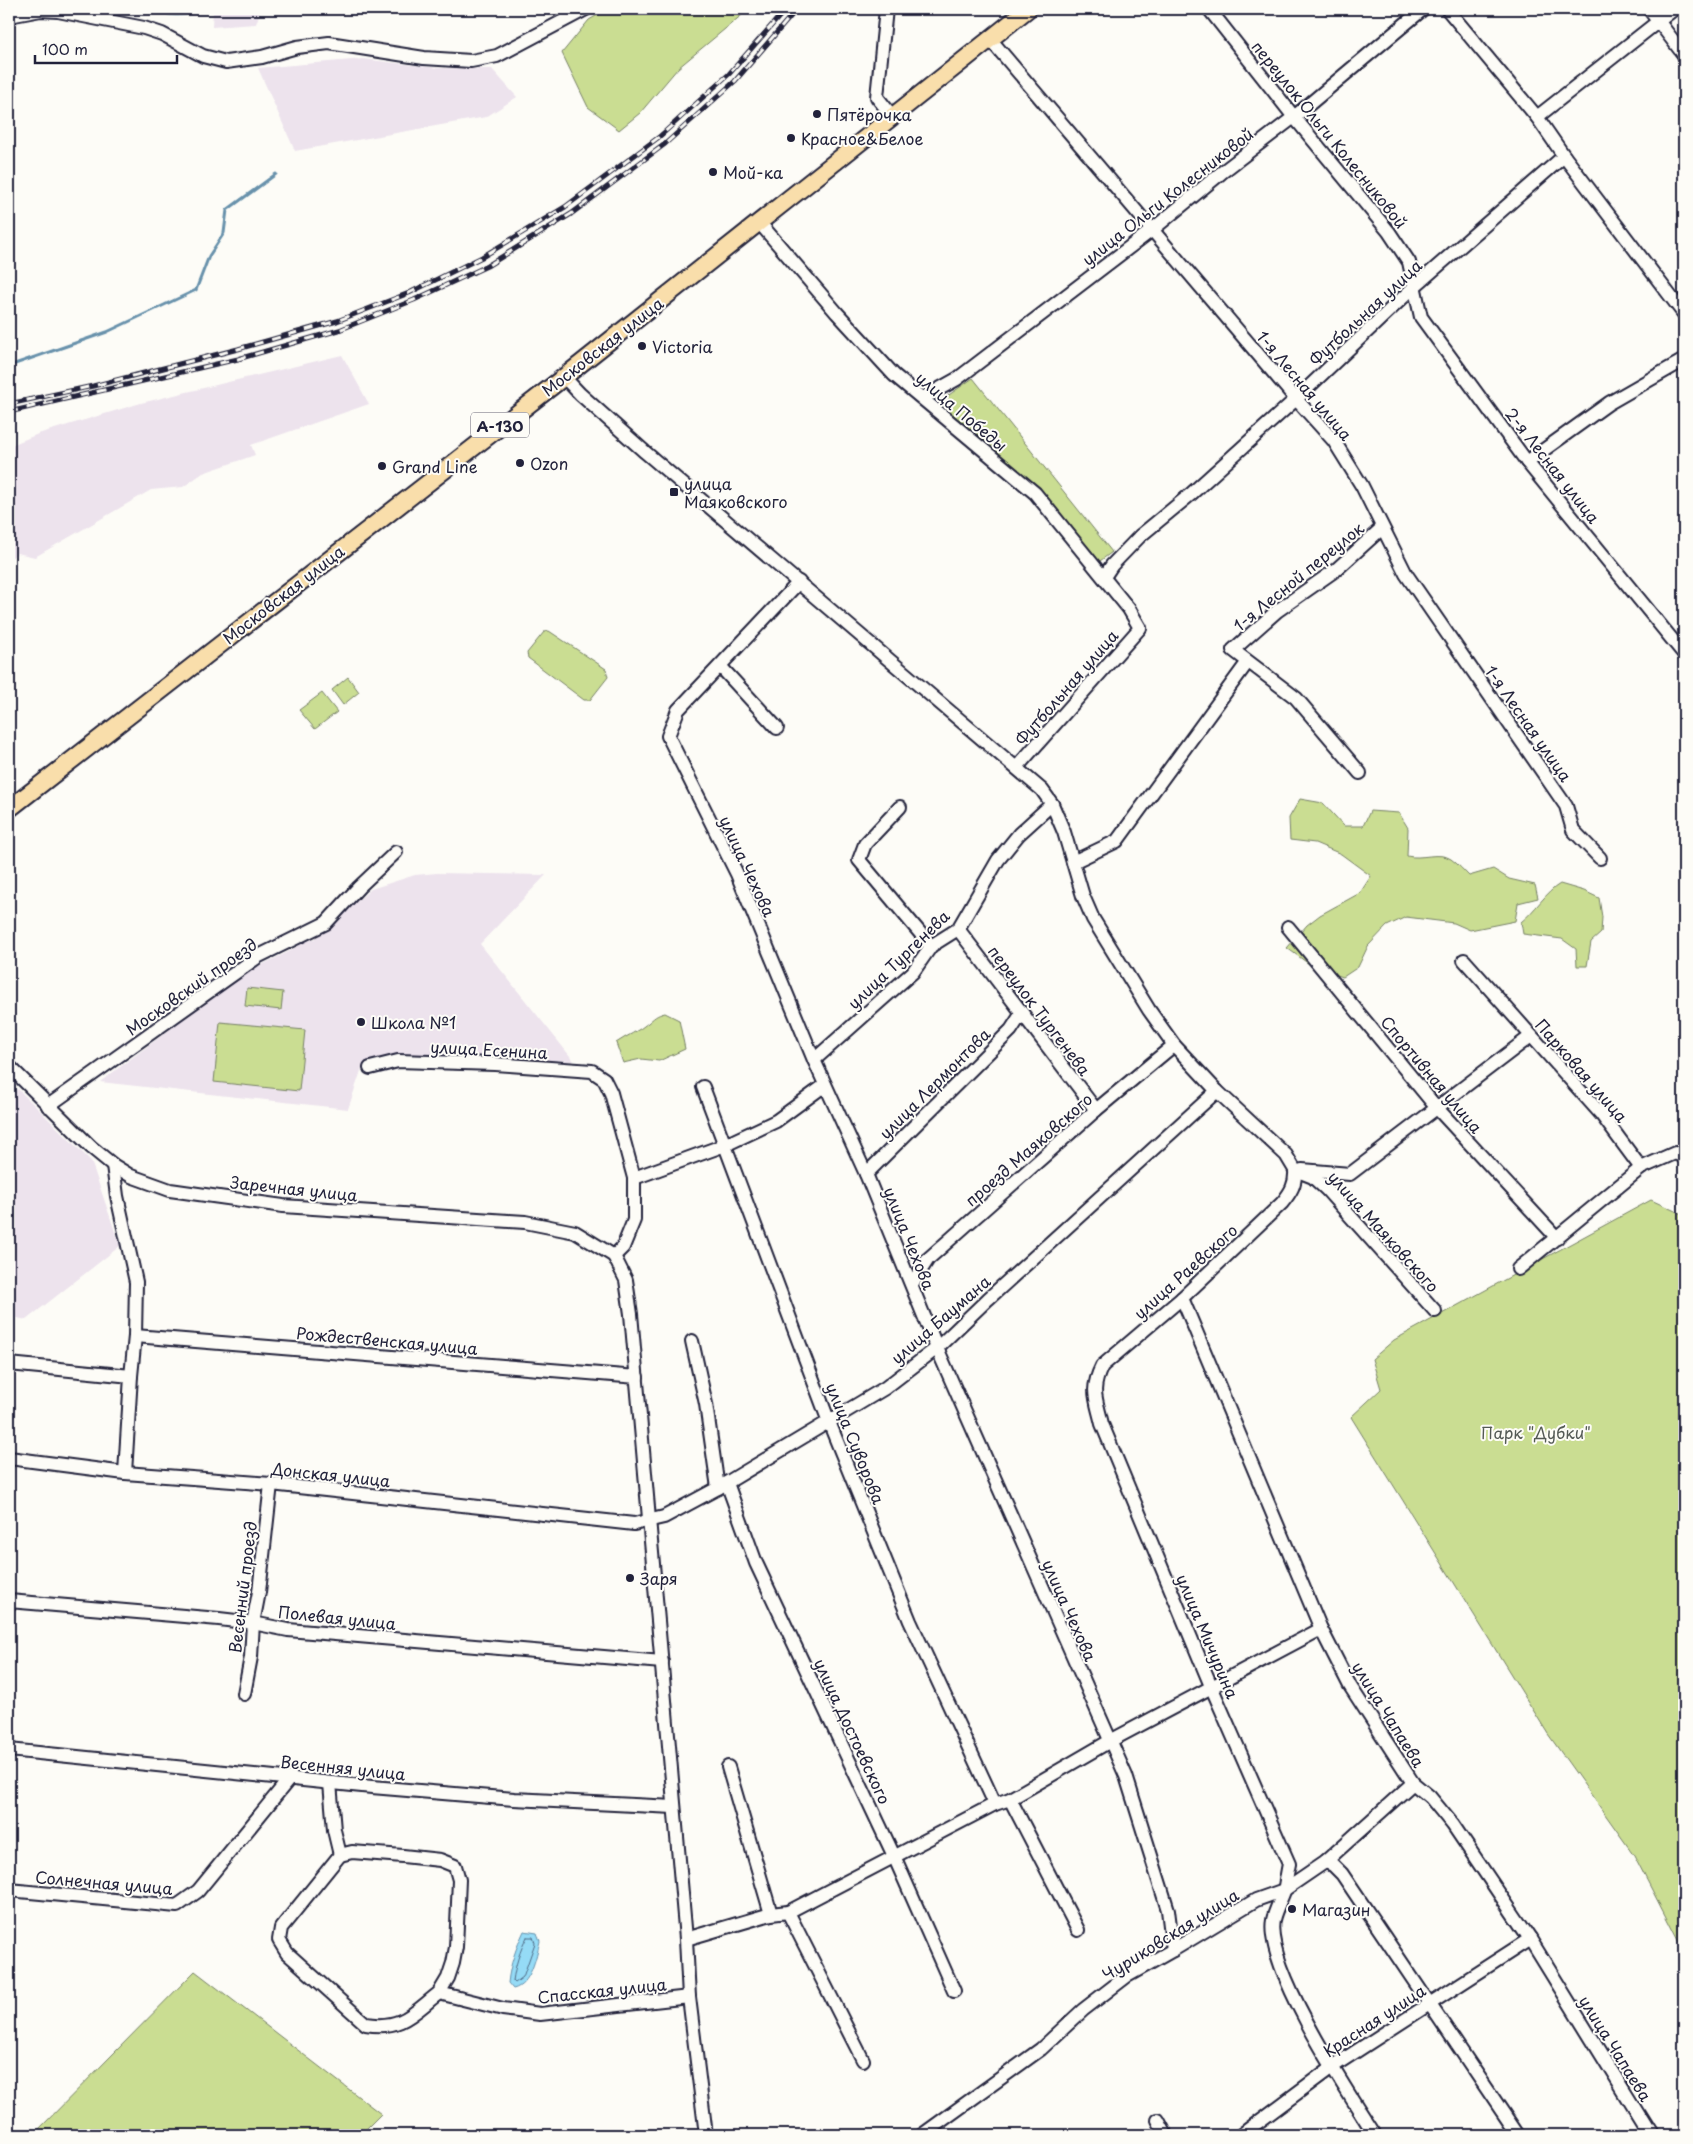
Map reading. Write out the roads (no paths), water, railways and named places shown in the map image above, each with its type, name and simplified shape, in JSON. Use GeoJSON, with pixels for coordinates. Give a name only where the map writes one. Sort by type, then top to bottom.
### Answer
{"type":"FeatureCollection","features":[{"type":"Feature","properties":{"kind":"main road","name":"Московская улица"},"geometry":{"type":"LineString","coordinates":[[9,809],[564,377],[1028,9]]}},
{"type":"Feature","properties":{"kind":"street"},"geometry":{"type":"LineString","coordinates":[[886,9],[877,98],[892,116]]}},
{"type":"Feature","properties":{"kind":"street","name":"переулок Ольги Колесниковой"},"geometry":{"type":"LineString","coordinates":[[1209,9],[1294,117],[1389,232],[1409,262],[1415,286]]}},
{"type":"Feature","properties":{"kind":"street","name":"улица Ольги Колесниковой"},"geometry":{"type":"LineString","coordinates":[[923,398],[956,379],[1152,230],[1221,173],[1294,117],[1423,9]]}},
{"type":"Feature","properties":{"kind":"street"},"geometry":{"type":"LineString","coordinates":[[1447,9],[1537,117],[1564,156],[1684,314]]}},
{"type":"Feature","properties":{"kind":"street"},"geometry":{"type":"LineString","coordinates":[[1649,9],[1684,55]]}},
{"type":"Feature","properties":{"kind":"street"},"geometry":{"type":"LineString","coordinates":[[1537,117],[1674,9]]}},
{"type":"Feature","properties":{"kind":"street"},"geometry":{"type":"LineString","coordinates":[[9,16],[41,10],[58,11],[144,28],[162,34],[203,56],[226,62],[262,56],[297,46],[329,43],[424,58],[471,61],[497,56],[580,10]]}},
{"type":"Feature","properties":{"kind":"street","name":"1-я Лесная улица"},"geometry":{"type":"LineString","coordinates":[[990,39],[1296,399],[1334,440],[1362,486],[1406,574],[1566,806],[1573,830],[1600,858]]}},
{"type":"Feature","properties":{"kind":"street","name":"Футбольная улица"},"geometry":{"type":"LineString","coordinates":[[1104,577],[1112,565],[1140,536],[1192,494],[1415,286],[1564,156]]}},
{"type":"Feature","properties":{"kind":"street","name":"улица Победы"},"geometry":{"type":"LineString","coordinates":[[758,222],[894,375],[1035,493],[1129,609],[1140,628]]}},
{"type":"Feature","properties":{"kind":"street","name":"2-я Лесная улица"},"geometry":{"type":"LineString","coordinates":[[1415,286],[1421,317],[1527,462],[1684,654]]}},
{"type":"Feature","properties":{"kind":"street"},"geometry":{"type":"LineString","coordinates":[[1527,462],[1609,403],[1684,360]]}},
{"type":"Feature","properties":{"kind":"street","name":"улица Маяковского"},"geometry":{"type":"LineString","coordinates":[[564,377],[580,394],[645,452],[1042,790],[1052,804],[1064,832],[1093,919],[1148,1010],[1174,1045],[1217,1092],[1286,1155],[1295,1170],[1313,1177],[1326,1189],[1435,1311]]}},
{"type":"Feature","properties":{"kind":"street","name":"1-я Лесной переулок"},"geometry":{"type":"LineString","coordinates":[[1360,773],[1296,698],[1247,663],[1233,650],[1277,611],[1337,569],[1382,528]]}},
{"type":"Feature","properties":{"kind":"street","name":"улица Чехова"},"geometry":{"type":"LineString","coordinates":[[799,582],[678,710],[668,736],[737,874],[814,1060],[866,1174],[912,1284],[936,1348],[1126,1776],[1168,1910],[1173,1950]]}},
{"type":"Feature","properties":{"kind":"street","name":"Футбольная улица"},"geometry":{"type":"LineString","coordinates":[[1017,768],[1140,628]]}},
{"type":"Feature","properties":{"kind":"street"},"geometry":{"type":"LineString","coordinates":[[1073,862],[1117,841],[1247,663]]}},
{"type":"Feature","properties":{"kind":"street"},"geometry":{"type":"LineString","coordinates":[[720,666],[777,728]]}},
{"type":"Feature","properties":{"kind":"street","name":"улица Тургенева"},"geometry":{"type":"LineString","coordinates":[[814,1060],[913,972],[931,946],[958,929],[998,860],[1019,834],[1052,804]]}},
{"type":"Feature","properties":{"kind":"street"},"geometry":{"type":"LineString","coordinates":[[900,807],[865,844],[859,860],[931,946]]}},
{"type":"Feature","properties":{"kind":"street","name":"Московский проезд"},"geometry":{"type":"LineString","coordinates":[[48,1106],[259,956],[326,923],[358,887],[396,852]]}},
{"type":"Feature","properties":{"kind":"street","name":"Спортивная улица"},"geometry":{"type":"LineString","coordinates":[[1288,928],[1436,1107],[1557,1238]]}},
{"type":"Feature","properties":{"kind":"street","name":"переулок Тургенева"},"geometry":{"type":"LineString","coordinates":[[958,929],[1096,1110]]}},
{"type":"Feature","properties":{"kind":"street","name":"Парковая улица"},"geometry":{"type":"LineString","coordinates":[[1464,960],[1601,1114],[1641,1168]]}},
{"type":"Feature","properties":{"kind":"street","name":"улица Лермонтова"},"geometry":{"type":"LineString","coordinates":[[866,1174],[1011,1030],[1022,1013]]}},
{"type":"Feature","properties":{"kind":"street"},"geometry":{"type":"LineString","coordinates":[[1295,1170],[1350,1174],[1531,1036]]}},
{"type":"Feature","properties":{"kind":"street","name":"проезд Маяковского"},"geometry":{"type":"LineString","coordinates":[[912,1284],[928,1259],[1096,1110],[1174,1045]]}},
{"type":"Feature","properties":{"kind":"street","name":"улица Есенина"},"geometry":{"type":"LineString","coordinates":[[370,1068],[398,1060],[592,1070],[604,1079],[611,1093],[634,1178]]}},
{"type":"Feature","properties":{"kind":"street","name":"Заречная улица"},"geometry":{"type":"LineString","coordinates":[[9,1066],[48,1106],[113,1165],[131,1176],[170,1190],[283,1206],[525,1222],[574,1232],[614,1256]]}},
{"type":"Feature","properties":{"kind":"street"},"geometry":{"type":"LineString","coordinates":[[706,2135],[689,1997],[686,1939],[631,1314],[626,1280],[614,1256],[623,1247],[634,1220],[634,1178],[725,1145],[776,1121],[825,1085]]}},
{"type":"Feature","properties":{"kind":"street","name":"улица Суворова"},"geometry":{"type":"LineString","coordinates":[[703,1087],[829,1422],[910,1621],[996,1804]]}},
{"type":"Feature","properties":{"kind":"street","name":"улица Баумана"},"geometry":{"type":"LineString","coordinates":[[649,1521],[664,1518],[723,1485],[885,1388],[936,1348],[1217,1092]]}},
{"type":"Feature","properties":{"kind":"street"},"geometry":{"type":"LineString","coordinates":[[1518,1268],[1641,1168],[1675,1153],[1684,1157]]}},
{"type":"Feature","properties":{"kind":"street"},"geometry":{"type":"LineString","coordinates":[[113,1165],[117,1196],[136,1282],[135,1336],[125,1473]]}},
{"type":"Feature","properties":{"kind":"street","name":"улица Раевского"},"geometry":{"type":"LineString","coordinates":[[1094,1393],[1095,1380],[1102,1366],[1182,1298],[1282,1204],[1293,1189],[1296,1181],[1295,1170]]}},
{"type":"Feature","properties":{"kind":"street","name":"улица Чапаева"},"geometry":{"type":"LineString","coordinates":[[1182,1298],[1321,1629],[1350,1686],[1413,1783],[1430,1796],[1453,1825],[1530,1939],[1651,2135]]}},
{"type":"Feature","properties":{"kind":"street","name":"Рождественская улица"},"geometry":{"type":"LineString","coordinates":[[135,1336],[636,1377]]}},
{"type":"Feature","properties":{"kind":"street","name":"улица Достоевского"},"geometry":{"type":"LineString","coordinates":[[692,1341],[723,1485],[756,1563],[894,1856],[954,1992]]}},
{"type":"Feature","properties":{"kind":"street"},"geometry":{"type":"LineString","coordinates":[[9,1364],[131,1376]]}},
{"type":"Feature","properties":{"kind":"street","name":"улица Мичурина"},"geometry":{"type":"LineString","coordinates":[[1094,1393],[1102,1424],[1211,1686],[1289,1864],[1284,1890],[1273,1920],[1274,1945],[1284,1976],[1332,2067],[1375,2135]]}},
{"type":"Feature","properties":{"kind":"street","name":"Донская улица"},"geometry":{"type":"LineString","coordinates":[[9,1458],[125,1473],[271,1484],[634,1524],[649,1521]]}},
{"type":"Feature","properties":{"kind":"street","name":"Весенний проезд"},"geometry":{"type":"LineString","coordinates":[[244,1694],[251,1657],[252,1623],[259,1592],[271,1484]]}},
{"type":"Feature","properties":{"kind":"street","name":"Полевая улица"},"geometry":{"type":"LineString","coordinates":[[9,1602],[252,1623],[288,1630],[662,1662]]}},
{"type":"Feature","properties":{"kind":"street"},"geometry":{"type":"LineString","coordinates":[[686,1939],[771,1914],[788,1912],[996,1804],[1010,1800],[1110,1741],[1321,1629]]}},
{"type":"Feature","properties":{"kind":"street","name":"Весенняя улица"},"geometry":{"type":"LineString","coordinates":[[9,1750],[514,1799],[674,1807]]}},
{"type":"Feature","properties":{"kind":"street"},"geometry":{"type":"LineString","coordinates":[[728,1768],[771,1914]]}},
{"type":"Feature","properties":{"kind":"street","name":"Солнечная улица"},"geometry":{"type":"LineString","coordinates":[[9,1890],[177,1906],[198,1890],[290,1778]]}},
{"type":"Feature","properties":{"kind":"street"},"geometry":{"type":"LineString","coordinates":[[330,1782],[334,1830],[340,1855]]}},
{"type":"Feature","properties":{"kind":"street","name":"Чуриковская улица"},"geometry":{"type":"LineString","coordinates":[[922,2135],[1041,2049],[1083,2010],[1126,1976],[1256,1900],[1284,1890],[1325,1862],[1413,1783]]}},
{"type":"Feature","properties":{"kind":"street"},"geometry":{"type":"LineString","coordinates":[[1010,1800],[1078,1930]]}},
{"type":"Feature","properties":{"kind":"street"},"geometry":{"type":"LineString","coordinates":[[352,1852],[404,1856],[440,1860],[455,1866],[459,1880],[454,1963],[439,1993],[400,2023],[383,2027],[366,2024],[287,1953],[279,1940],[281,1928],[340,1855],[352,1852]]}},
{"type":"Feature","properties":{"kind":"street"},"geometry":{"type":"LineString","coordinates":[[1325,1862],[1342,1874],[1518,2135]]}},
{"type":"Feature","properties":{"kind":"street"},"geometry":{"type":"LineString","coordinates":[[788,1912],[863,2060]]}},
{"type":"Feature","properties":{"kind":"street","name":"Красная улица"},"geometry":{"type":"LineString","coordinates":[[1241,2135],[1332,2067],[1530,1939]]}},
{"type":"Feature","properties":{"kind":"street","name":"Спасская улица"},"geometry":{"type":"LineString","coordinates":[[439,1993],[489,2006],[540,2014],[689,1997]]}},
{"type":"Feature","properties":{"kind":"street"},"geometry":{"type":"LineString","coordinates":[[1158,2120],[1166,2135]]}},
{"type":"Feature","properties":{"kind":"water"},"geometry":{"type":"Polygon","coordinates":[[[157,9],[195,9],[192,14],[176,16],[163,14],[157,9]]]}},
{"type":"Feature","properties":{"kind":"water"},"geometry":{"type":"Polygon","coordinates":[[[524,1931],[537,1933],[540,1941],[532,1970],[524,1982],[513,1989],[508,1983],[509,1976],[518,1944],[524,1931]]]}},
{"type":"Feature","properties":{"kind":"waterway"},"geometry":{"type":"LineString","coordinates":[[9,366],[107,332],[196,290],[209,256],[224,233],[227,210],[276,174]]}},
{"type":"Feature","properties":{"kind":"railway"},"geometry":{"type":"LineString","coordinates":[[9,404],[93,386],[238,349],[337,321],[409,293],[482,257],[565,207],[659,137],[729,74],[786,9]]}},
{"type":"Feature","properties":{"kind":"railway"},"geometry":{"type":"LineString","coordinates":[[9,412],[238,359],[339,330],[414,300],[487,266],[571,214],[665,144],[735,81],[797,9]]}},
{"type":"Feature","properties":{"kind":"place","name":"Пятёрочка"},"geometry":{"type":"Point","coordinates":[817,114]}},
{"type":"Feature","properties":{"kind":"place","name":"Красное&Белое"},"geometry":{"type":"Point","coordinates":[791,138]}},
{"type":"Feature","properties":{"kind":"place","name":"Мой-ка"},"geometry":{"type":"Point","coordinates":[713,172]}},
{"type":"Feature","properties":{"kind":"place","name":"Victoria"},"geometry":{"type":"Point","coordinates":[642,346]}},
{"type":"Feature","properties":{"kind":"place","name":"Ozon"},"geometry":{"type":"Point","coordinates":[520,463]}},
{"type":"Feature","properties":{"kind":"place","name":"Grand Line"},"geometry":{"type":"Point","coordinates":[382,466]}},
{"type":"Feature","properties":{"kind":"place","name":"улица Маяковского"},"geometry":{"type":"Point","coordinates":[674,492]}},
{"type":"Feature","properties":{"kind":"place","name":"Школа №1"},"geometry":{"type":"Point","coordinates":[361,1022]}},
{"type":"Feature","properties":{"kind":"place","name":"Заря"},"geometry":{"type":"Point","coordinates":[630,1578]}},
{"type":"Feature","properties":{"kind":"place","name":"Магазин"},"geometry":{"type":"Point","coordinates":[1292,1909]}},
{"type":"Feature","properties":{"kind":"park label","name":"Парк \"Дубки\""},"geometry":{"type":"Point","coordinates":[1536,1432]}}]}
